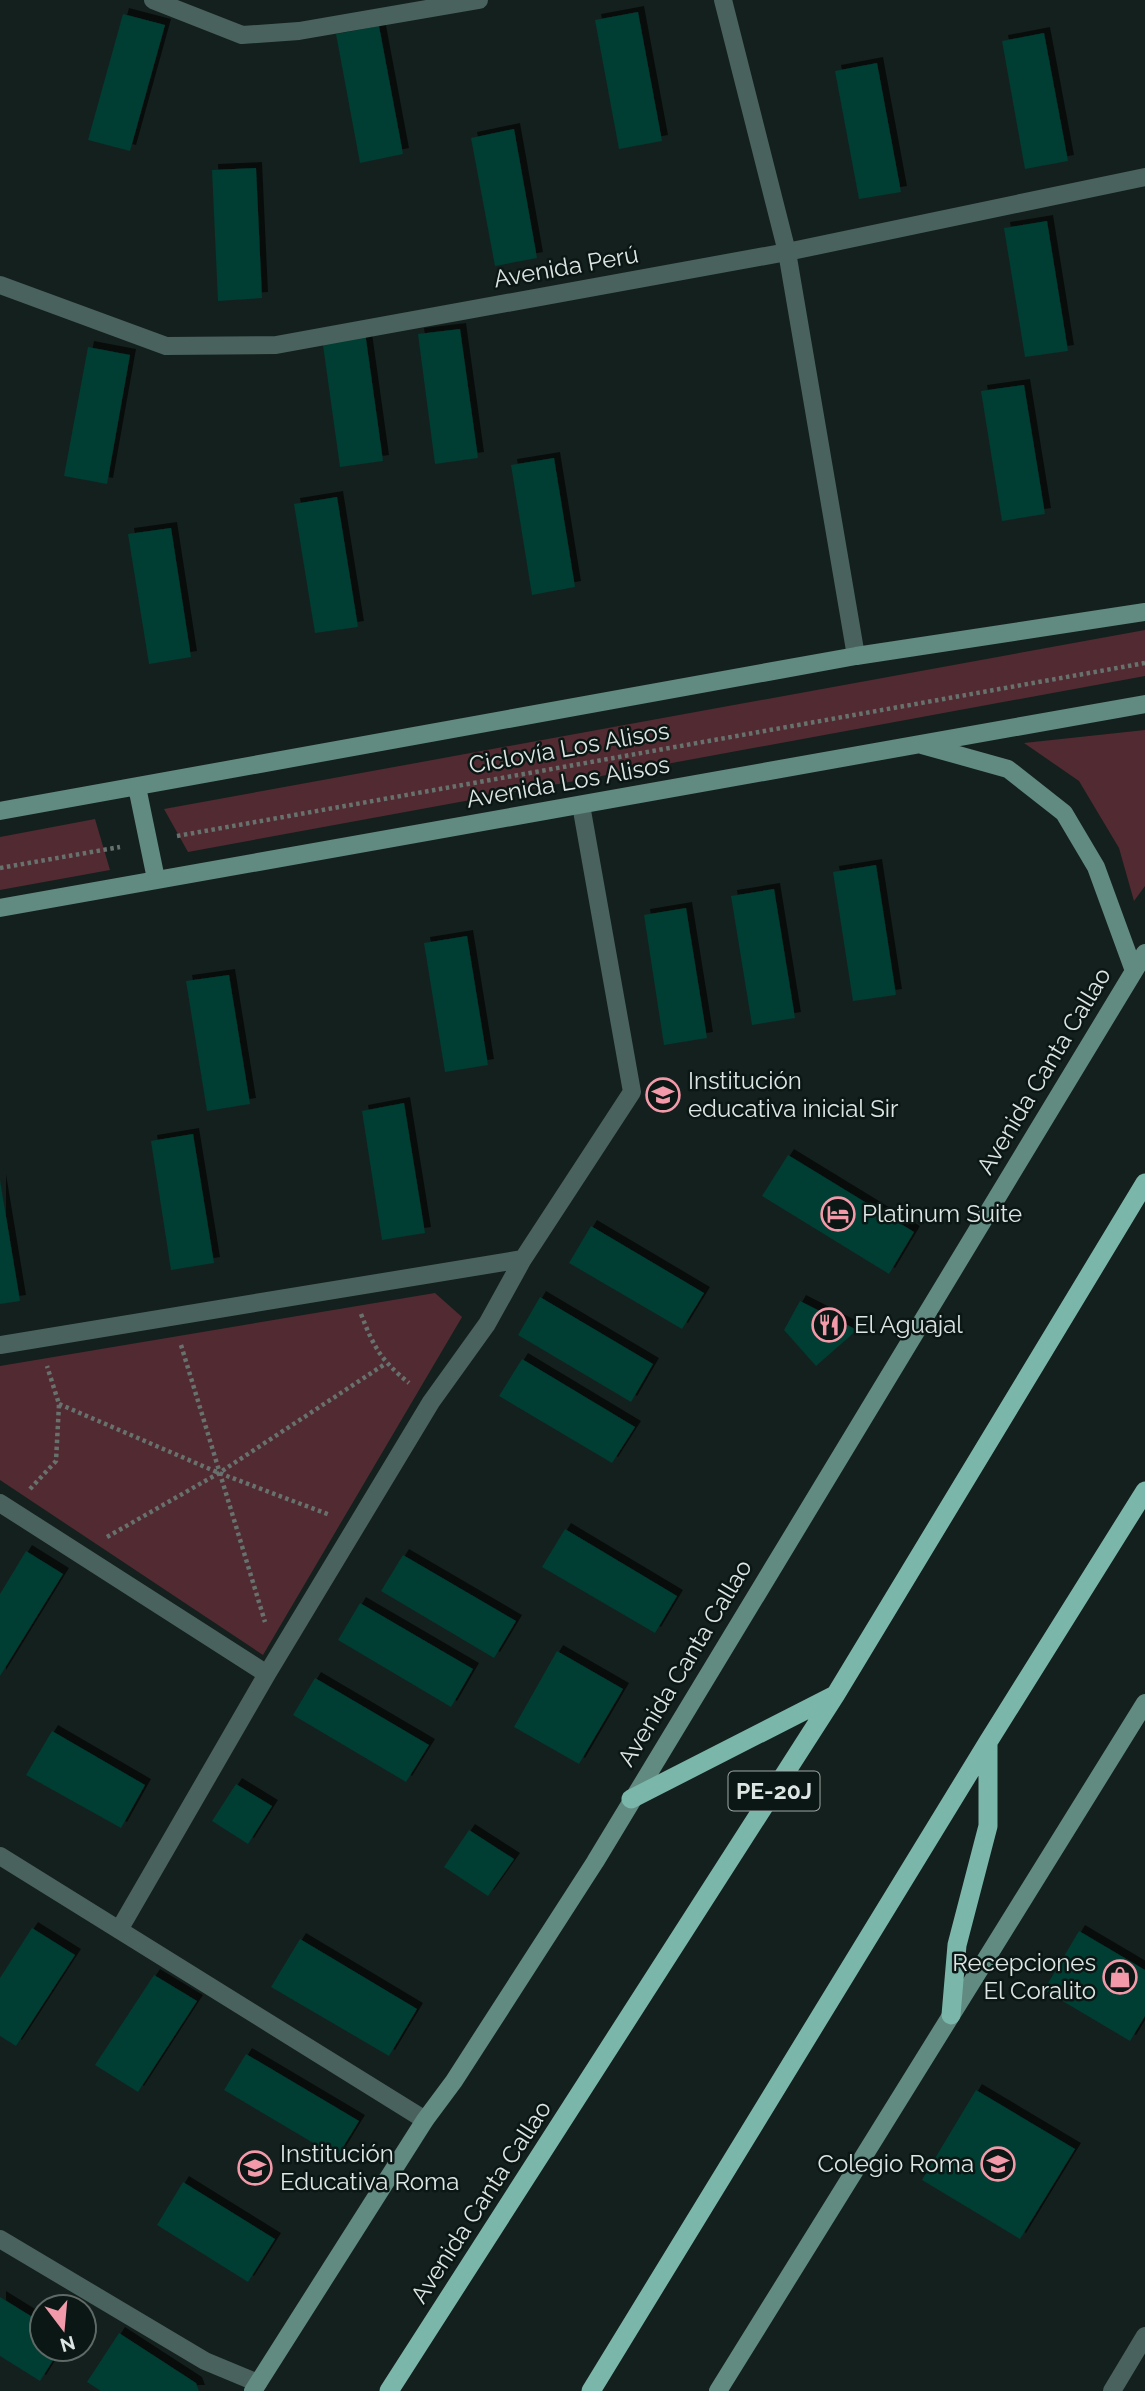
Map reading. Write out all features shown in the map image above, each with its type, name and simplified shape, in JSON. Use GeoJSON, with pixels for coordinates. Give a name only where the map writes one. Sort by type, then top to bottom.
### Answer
{"type":"FeatureCollection","features":[{"type":"Feature","properties":{"kind":"highway","name":"Avenida Canta Callao"},"geometry":{"type":"LineString","coordinates":[[389,2391],[836,1694],[1145,1183]]}},
{"type":"Feature","properties":{"kind":"highway"},"geometry":{"type":"LineString","coordinates":[[591,2391],[988,1742],[1145,1491]]}},
{"type":"Feature","properties":{"kind":"highway"},"geometry":{"type":"LineString","coordinates":[[631,1799],[836,1694]]}},
{"type":"Feature","properties":{"kind":"highway"},"geometry":{"type":"LineString","coordinates":[[951,2015],[957,1945],[988,1826],[988,1742]]}},
{"type":"Feature","properties":{"kind":"main road"},"geometry":{"type":"LineString","coordinates":[[0,811],[856,656],[1145,612]]}},
{"type":"Feature","properties":{"kind":"main road","name":"Avenida Los Alisos"},"geometry":{"type":"LineString","coordinates":[[0,908],[156,878],[1145,704]]}},
{"type":"Feature","properties":{"kind":"main road"},"geometry":{"type":"LineString","coordinates":[[915,743],[1008,769],[1064,813],[1096,867],[1134,971]]}},
{"type":"Feature","properties":{"kind":"main road"},"geometry":{"type":"LineString","coordinates":[[137,787],[156,878]]}},
{"type":"Feature","properties":{"kind":"main road","name":"Avenida Canta Callao"},"geometry":{"type":"LineString","coordinates":[[256,2387],[425,2120],[469,2058],[595,1862],[1145,953]]}},
{"type":"Feature","properties":{"kind":"main road"},"geometry":{"type":"LineString","coordinates":[[719,2391],[1145,1703]]}},
{"type":"Feature","properties":{"kind":"street"},"geometry":{"type":"LineString","coordinates":[[153,0],[242,35],[299,31],[478,0]]}},
{"type":"Feature","properties":{"kind":"street"},"geometry":{"type":"LineString","coordinates":[[723,0],[787,252],[856,656]]}},
{"type":"Feature","properties":{"kind":"street","name":"Avenida Perú"},"geometry":{"type":"LineString","coordinates":[[0,285],[166,346],[276,345],[787,252],[1145,177]]}},
{"type":"Feature","properties":{"kind":"street"},"geometry":{"type":"LineString","coordinates":[[119,1930],[272,1666],[431,1402],[487,1324],[523,1259],[632,1092],[581,805]]}},
{"type":"Feature","properties":{"kind":"street"},"geometry":{"type":"LineString","coordinates":[[0,1345],[523,1259]]}},
{"type":"Feature","properties":{"kind":"street"},"geometry":{"type":"LineString","coordinates":[[6,1506],[79,1553],[272,1666]]}},
{"type":"Feature","properties":{"kind":"street"},"geometry":{"type":"LineString","coordinates":[[0,1856],[425,2120]]}},
{"type":"Feature","properties":{"kind":"street"},"geometry":{"type":"LineString","coordinates":[[0,2239],[205,2361],[256,2387]]}},
{"type":"Feature","properties":{"kind":"street"},"geometry":{"type":"LineString","coordinates":[[1112,2391],[1145,2336]]}},
{"type":"Feature","properties":{"kind":"path","name":"Ciclovía Los Alisos"},"geometry":{"type":"LineString","coordinates":[[0,868],[1145,663]]}},
{"type":"Feature","properties":{"kind":"path"},"geometry":{"type":"LineString","coordinates":[[351,1288],[372,1342],[385,1363],[431,1402]]}},
{"type":"Feature","properties":{"kind":"path"},"geometry":{"type":"LineString","coordinates":[[172,1317],[219,1473],[272,1666]]}},
{"type":"Feature","properties":{"kind":"path"},"geometry":{"type":"LineString","coordinates":[[6,1506],[55,1461],[59,1404],[39,1338]]}},
{"type":"Feature","properties":{"kind":"path"},"geometry":{"type":"LineString","coordinates":[[79,1553],[219,1473],[385,1363]]}},
{"type":"Feature","properties":{"kind":"path"},"geometry":{"type":"LineString","coordinates":[[59,1404],[219,1473],[357,1525]]}},
{"type":"Feature","properties":{"kind":"shaded area"},"geometry":{"type":"Polygon","coordinates":[[[1145,630],[1145,676],[188,852],[164,809],[1145,630]]]}},
{"type":"Feature","properties":{"kind":"shaded area"},"geometry":{"type":"Polygon","coordinates":[[[1145,730],[1145,886],[1134,901],[1119,848],[1079,781],[1024,743],[1145,730]]]}},
{"type":"Feature","properties":{"kind":"shaded area"},"geometry":{"type":"Polygon","coordinates":[[[95,819],[110,870],[0,890],[0,837],[95,819]]]}},
{"type":"Feature","properties":{"kind":"shaded area"},"geometry":{"type":"Polygon","coordinates":[[[435,1293],[462,1317],[263,1655],[0,1480],[0,1366],[435,1293]]]}},
{"type":"Feature","properties":{"kind":"building"},"geometry":{"type":"Polygon","coordinates":[[[638,12],[662,141],[619,149],[595,20],[638,12]]]}},
{"type":"Feature","properties":{"kind":"building"},"geometry":{"type":"Polygon","coordinates":[[[123,14],[165,25],[130,151],[88,140],[123,14]]]}},
{"type":"Feature","properties":{"kind":"building"},"geometry":{"type":"Polygon","coordinates":[[[379,26],[403,154],[360,163],[336,34],[379,26]]]}},
{"type":"Feature","properties":{"kind":"building"},"geometry":{"type":"Polygon","coordinates":[[[1044,33],[1068,161],[1025,169],[1002,41],[1044,33]]]}},
{"type":"Feature","properties":{"kind":"building"},"geometry":{"type":"Polygon","coordinates":[[[877,63],[901,192],[859,199],[835,71],[877,63]]]}},
{"type":"Feature","properties":{"kind":"building"},"geometry":{"type":"Polygon","coordinates":[[[514,129],[537,258],[495,266],[471,138],[514,129]]]}},
{"type":"Feature","properties":{"kind":"building"},"geometry":{"type":"Polygon","coordinates":[[[256,168],[262,298],[218,301],[212,170],[256,168]]]}},
{"type":"Feature","properties":{"kind":"building"},"geometry":{"type":"Polygon","coordinates":[[[1047,221],[1068,351],[1025,357],[1004,228],[1047,221]]]}},
{"type":"Feature","properties":{"kind":"building"},"geometry":{"type":"Polygon","coordinates":[[[460,329],[478,458],[435,464],[418,334],[460,329]]]}},
{"type":"Feature","properties":{"kind":"building"},"geometry":{"type":"Polygon","coordinates":[[[365,332],[383,461],[340,467],[322,338],[365,332]]]}},
{"type":"Feature","properties":{"kind":"building"},"geometry":{"type":"Polygon","coordinates":[[[88,347],[130,355],[107,484],[64,476],[88,347]]]}},
{"type":"Feature","properties":{"kind":"building"},"geometry":{"type":"Polygon","coordinates":[[[1024,385],[1045,514],[1002,521],[981,391],[1024,385]]]}},
{"type":"Feature","properties":{"kind":"building"},"geometry":{"type":"Polygon","coordinates":[[[554,458],[575,587],[532,595],[511,465],[554,458]]]}},
{"type":"Feature","properties":{"kind":"building"},"geometry":{"type":"Polygon","coordinates":[[[337,497],[358,627],[315,633],[294,504],[337,497]]]}},
{"type":"Feature","properties":{"kind":"building"},"geometry":{"type":"Polygon","coordinates":[[[171,528],[191,657],[149,664],[128,534],[171,528]]]}},
{"type":"Feature","properties":{"kind":"building"},"geometry":{"type":"Polygon","coordinates":[[[876,865],[896,995],[853,1001],[833,872],[876,865]]]}},
{"type":"Feature","properties":{"kind":"building"},"geometry":{"type":"Polygon","coordinates":[[[774,889],[795,1018],[752,1025],[731,896],[774,889]]]}},
{"type":"Feature","properties":{"kind":"building"},"geometry":{"type":"Polygon","coordinates":[[[686,908],[707,1038],[664,1045],[644,915],[686,908]]]}},
{"type":"Feature","properties":{"kind":"building"},"geometry":{"type":"Polygon","coordinates":[[[467,936],[488,1065],[445,1072],[424,943],[467,936]]]}},
{"type":"Feature","properties":{"kind":"building"},"geometry":{"type":"Polygon","coordinates":[[[229,975],[250,1104],[207,1111],[186,981],[229,975]]]}},
{"type":"Feature","properties":{"kind":"building"},"geometry":{"type":"Polygon","coordinates":[[[404,1103],[425,1233],[382,1240],[362,1111],[404,1103]]]}},
{"type":"Feature","properties":{"kind":"building"},"geometry":{"type":"Polygon","coordinates":[[[193,1134],[214,1263],[171,1270],[151,1141],[193,1134]]]}},
{"type":"Feature","properties":{"kind":"building","name":"Platinum Suite"},"geometry":{"type":"Polygon","coordinates":[[[788,1155],[914,1232],[889,1274],[762,1196],[788,1155]]]}},
{"type":"Feature","properties":{"kind":"building"},"geometry":{"type":"Polygon","coordinates":[[[0,1180],[20,1301],[0,1304],[0,1180]]]}},
{"type":"Feature","properties":{"kind":"building"},"geometry":{"type":"Polygon","coordinates":[[[591,1226],[704,1293],[682,1329],[569,1263],[591,1226]]]}},
{"type":"Feature","properties":{"kind":"building"},"geometry":{"type":"Polygon","coordinates":[[[540,1297],[653,1364],[631,1402],[518,1335],[540,1297]]]}},
{"type":"Feature","properties":{"kind":"building"},"geometry":{"type":"Polygon","coordinates":[[[800,1301],[857,1330],[816,1366],[784,1330],[800,1301]]]}},
{"type":"Feature","properties":{"kind":"building"},"geometry":{"type":"Polygon","coordinates":[[[522,1359],[635,1427],[612,1463],[499,1396],[522,1359]]]}},
{"type":"Feature","properties":{"kind":"building"},"geometry":{"type":"Polygon","coordinates":[[[565,1529],[677,1596],[655,1633],[542,1567],[565,1529]]]}},
{"type":"Feature","properties":{"kind":"building"},"geometry":{"type":"Polygon","coordinates":[[[26,1551],[63,1574],[0,1676],[0,1594],[26,1551]]]}},
{"type":"Feature","properties":{"kind":"building"},"geometry":{"type":"Polygon","coordinates":[[[403,1555],[516,1621],[494,1658],[381,1591],[403,1555]]]}},
{"type":"Feature","properties":{"kind":"building"},"geometry":{"type":"Polygon","coordinates":[[[360,1603],[473,1669],[451,1707],[338,1640],[360,1603]]]}},
{"type":"Feature","properties":{"kind":"building"},"geometry":{"type":"Polygon","coordinates":[[[557,1651],[623,1689],[579,1764],[514,1727],[557,1651]]]}},
{"type":"Feature","properties":{"kind":"building"},"geometry":{"type":"Polygon","coordinates":[[[315,1678],[429,1745],[406,1782],[293,1715],[315,1678]]]}},
{"type":"Feature","properties":{"kind":"building"},"geometry":{"type":"Polygon","coordinates":[[[52,1731],[145,1785],[121,1828],[26,1775],[52,1731]]]}},
{"type":"Feature","properties":{"kind":"building"},"geometry":{"type":"Polygon","coordinates":[[[236,1784],[272,1806],[248,1844],[212,1821],[236,1784]]]}},
{"type":"Feature","properties":{"kind":"building"},"geometry":{"type":"Polygon","coordinates":[[[469,1830],[514,1859],[488,1896],[444,1867],[469,1830]]]}},
{"type":"Feature","properties":{"kind":"building"},"geometry":{"type":"Polygon","coordinates":[[[32,1928],[75,1955],[16,2046],[0,2036],[0,1978],[32,1928]]]}},
{"type":"Feature","properties":{"kind":"building"},"geometry":{"type":"Polygon","coordinates":[[[1079,1931],[1145,1970],[1145,2016],[1130,2041],[1044,1990],[1079,1931]]]}},
{"type":"Feature","properties":{"kind":"building"},"geometry":{"type":"Polygon","coordinates":[[[300,1939],[417,2009],[389,2056],[271,1987],[300,1939]]]}},
{"type":"Feature","properties":{"kind":"building"},"geometry":{"type":"Polygon","coordinates":[[[154,1975],[197,2001],[138,2092],[95,2065],[154,1975]]]}},
{"type":"Feature","properties":{"kind":"building"},"geometry":{"type":"Polygon","coordinates":[[[246,2054],[359,2121],[337,2157],[224,2090],[246,2054]]]}},
{"type":"Feature","properties":{"kind":"building","name":"Colegio Roma"},"geometry":{"type":"Polygon","coordinates":[[[976,2090],[1075,2149],[1020,2239],[922,2180],[976,2090]]]}},
{"type":"Feature","properties":{"kind":"building"},"geometry":{"type":"Polygon","coordinates":[[[183,2182],[275,2239],[248,2282],[157,2225],[183,2182]]]}},
{"type":"Feature","properties":{"kind":"building"},"geometry":{"type":"Polygon","coordinates":[[[0,2297],[28,2314],[28,2363],[51,2363],[40,2381],[0,2356],[0,2297]]]}},
{"type":"Feature","properties":{"kind":"building"},"geometry":{"type":"Polygon","coordinates":[[[119,2333],[196,2383],[199,2391],[101,2391],[87,2382],[119,2333]]]}},
{"type":"Feature","properties":{"kind":"place","name":"Institución educativa inicial Sir"},"geometry":{"type":"Point","coordinates":[663,1095]}},
{"type":"Feature","properties":{"kind":"place","name":"Platinum Suite"},"geometry":{"type":"Point","coordinates":[838,1214]}},
{"type":"Feature","properties":{"kind":"place","name":"El Aguajal"},"geometry":{"type":"Point","coordinates":[829,1325]}},
{"type":"Feature","properties":{"kind":"place","name":"Recepciones El Coralito"},"geometry":{"type":"Point","coordinates":[1120,1977]}},
{"type":"Feature","properties":{"kind":"place","name":"Colegio Roma"},"geometry":{"type":"Point","coordinates":[998,2164]}},
{"type":"Feature","properties":{"kind":"place","name":"Institución Educativa Roma"},"geometry":{"type":"Point","coordinates":[255,2168]}}]}
